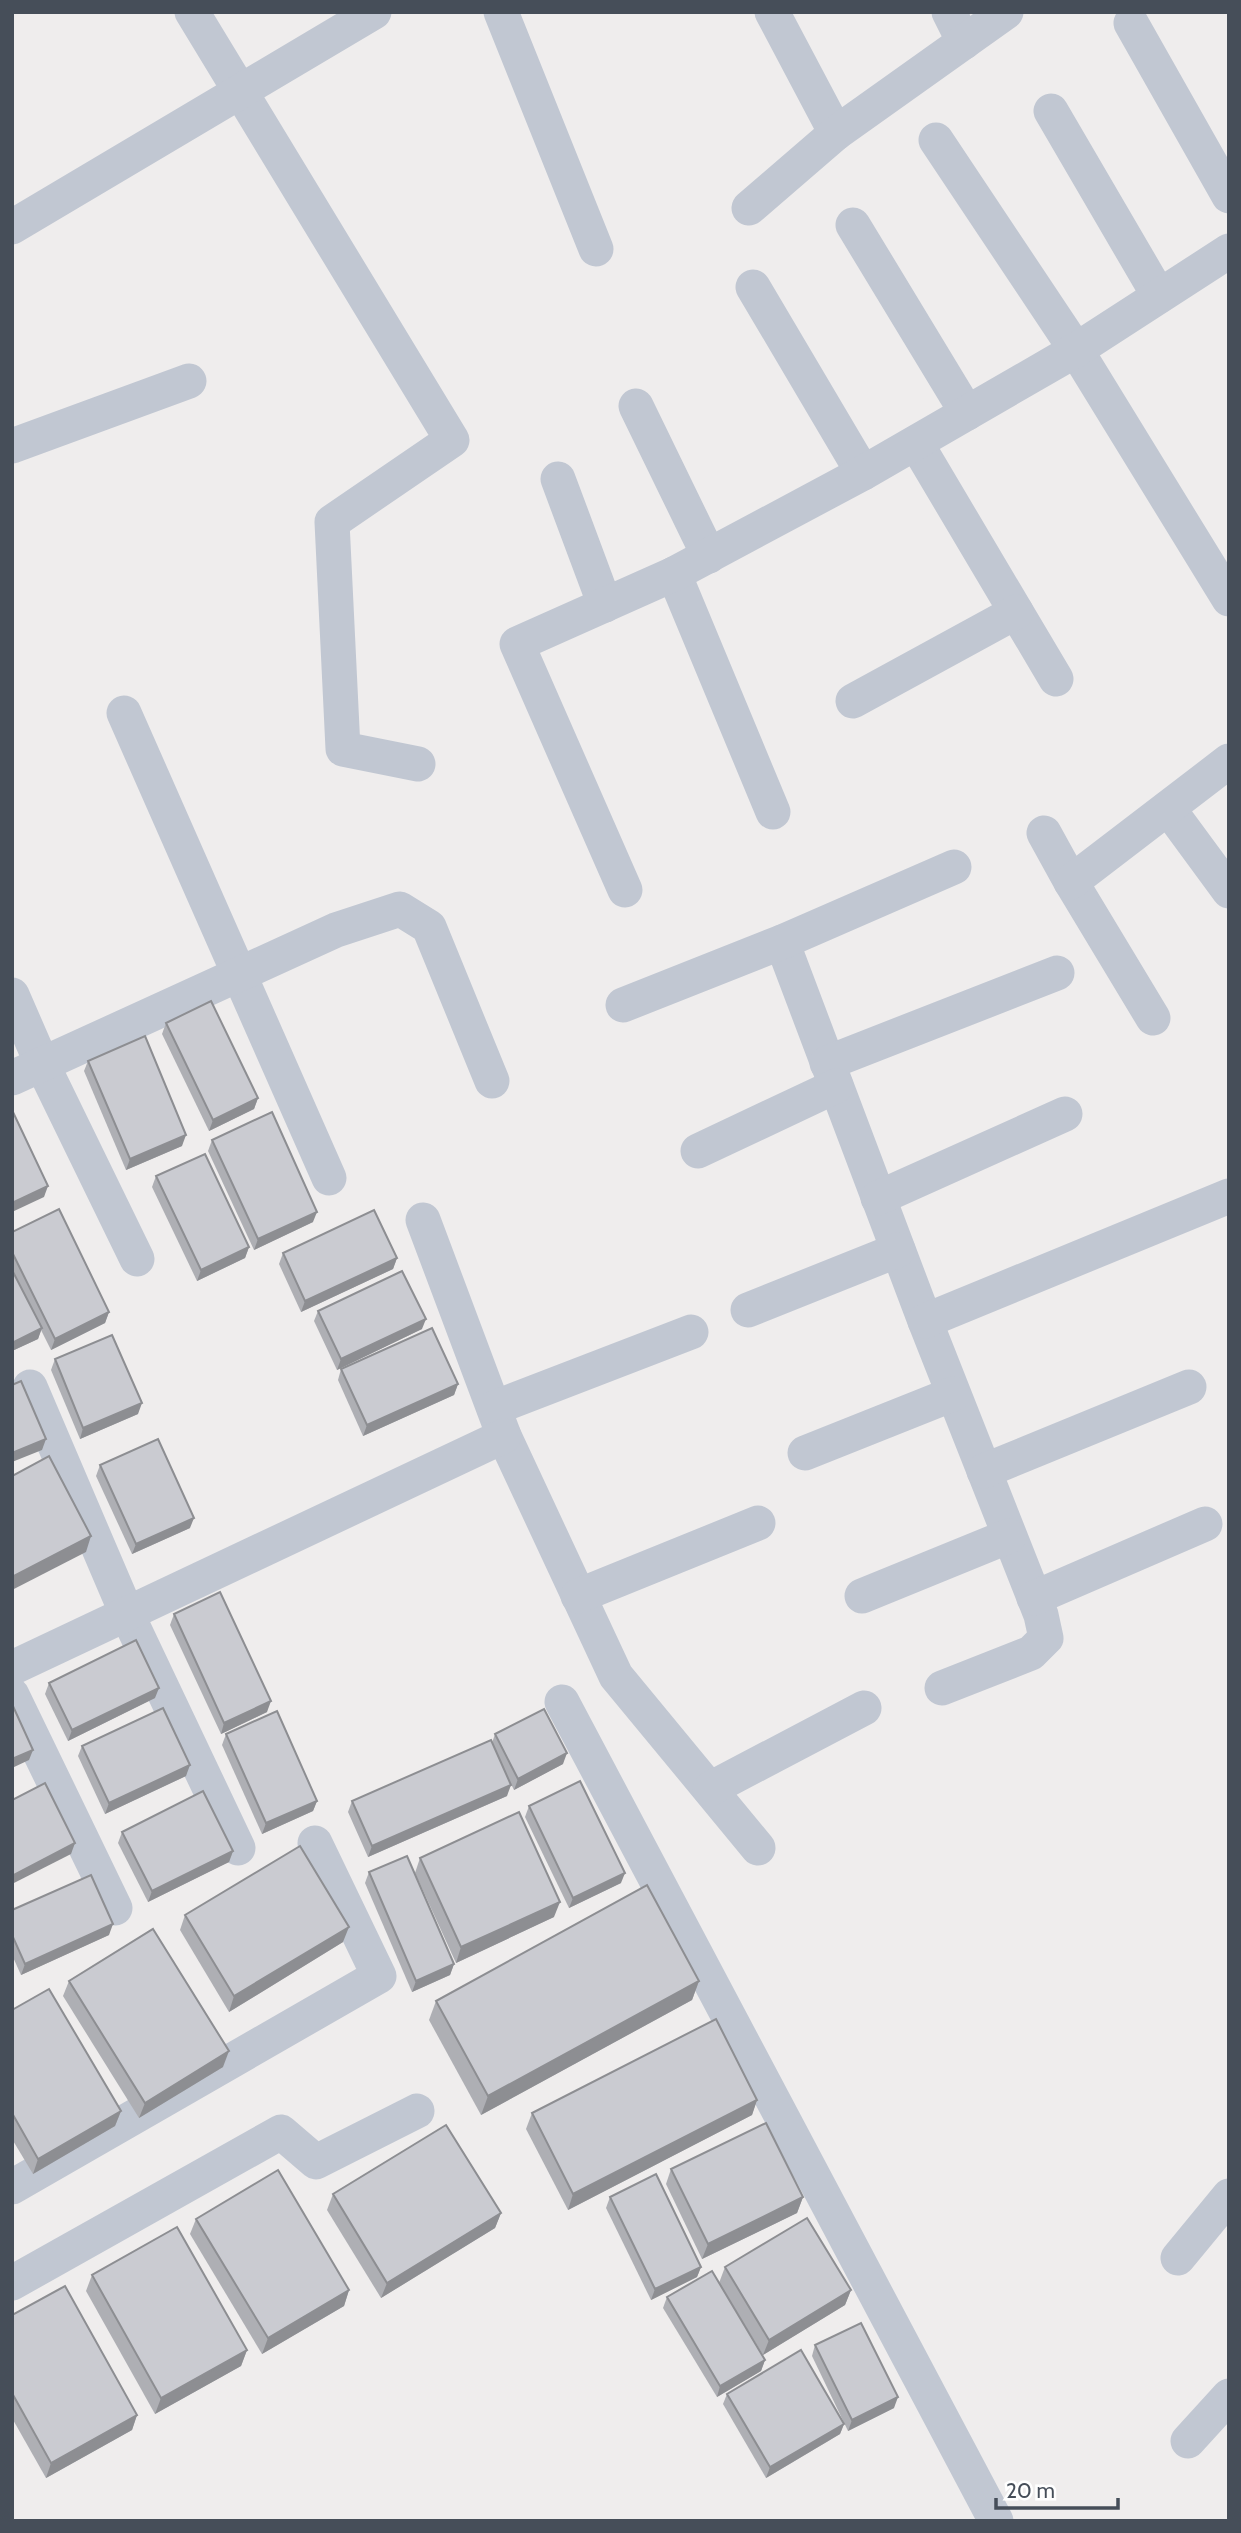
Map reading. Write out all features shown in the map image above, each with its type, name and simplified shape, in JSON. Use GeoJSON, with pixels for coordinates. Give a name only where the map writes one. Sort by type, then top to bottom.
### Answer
{"type":"FeatureCollection","features":[{"type":"Feature","properties":{"kind":"street"},"geometry":{"type":"LineString","coordinates":[[192,12],[452,440],[332,522],[343,750],[418,764]]}},
{"type":"Feature","properties":{"kind":"street"},"geometry":{"type":"LineString","coordinates":[[12,227],[374,12]]}},
{"type":"Feature","properties":{"kind":"street"},"geometry":{"type":"LineString","coordinates":[[501,12],[596,249]]}},
{"type":"Feature","properties":{"kind":"street"},"geometry":{"type":"LineString","coordinates":[[772,12],[836,133]]}},
{"type":"Feature","properties":{"kind":"street"},"geometry":{"type":"LineString","coordinates":[[748,208],[956,27],[1006,12]]}},
{"type":"Feature","properties":{"kind":"street"},"geometry":{"type":"LineString","coordinates":[[1131,23],[1229,196]]}},
{"type":"Feature","properties":{"kind":"street"},"geometry":{"type":"LineString","coordinates":[[1051,111],[1159,296]]}},
{"type":"Feature","properties":{"kind":"street"},"geometry":{"type":"LineString","coordinates":[[936,141],[1076,350],[1229,599]]}},
{"type":"Feature","properties":{"kind":"street"},"geometry":{"type":"LineString","coordinates":[[853,225],[967,412]]}},
{"type":"Feature","properties":{"kind":"street"},"geometry":{"type":"LineString","coordinates":[[625,890],[517,644],[709,556],[916,443],[1076,350],[1159,296],[1224,264]]}},
{"type":"Feature","properties":{"kind":"street"},"geometry":{"type":"LineString","coordinates":[[753,287],[863,473]]}},
{"type":"Feature","properties":{"kind":"street"},"geometry":{"type":"LineString","coordinates":[[12,446],[189,381]]}},
{"type":"Feature","properties":{"kind":"street"},"geometry":{"type":"LineString","coordinates":[[636,406],[709,556]]}},
{"type":"Feature","properties":{"kind":"street"},"geometry":{"type":"LineString","coordinates":[[916,443],[1056,679]]}},
{"type":"Feature","properties":{"kind":"street"},"geometry":{"type":"LineString","coordinates":[[558,479],[605,605]]}},
{"type":"Feature","properties":{"kind":"street"},"geometry":{"type":"LineString","coordinates":[[674,574],[773,812]]}},
{"type":"Feature","properties":{"kind":"street"},"geometry":{"type":"LineString","coordinates":[[853,701],[1016,612]]}},
{"type":"Feature","properties":{"kind":"street"},"geometry":{"type":"LineString","coordinates":[[124,713],[329,1178]]}},
{"type":"Feature","properties":{"kind":"street"},"geometry":{"type":"LineString","coordinates":[[1071,882],[1229,761]]}},
{"type":"Feature","properties":{"kind":"street"},"geometry":{"type":"LineString","coordinates":[[1168,808],[1229,891]]}},
{"type":"Feature","properties":{"kind":"street"},"geometry":{"type":"LineString","coordinates":[[1044,833],[1153,1018]]}},
{"type":"Feature","properties":{"kind":"street"},"geometry":{"type":"LineString","coordinates":[[623,1005],[782,942],[954,867]]}},
{"type":"Feature","properties":{"kind":"street"},"geometry":{"type":"LineString","coordinates":[[27,1071],[336,930],[400,909],[429,927],[492,1081]]}},
{"type":"Feature","properties":{"kind":"street"},"geometry":{"type":"LineString","coordinates":[[782,942],[953,1394],[1034,1598],[1046,1638],[1031,1653],[942,1688]]}},
{"type":"Feature","properties":{"kind":"street"},"geometry":{"type":"LineString","coordinates":[[698,1152],[832,1074],[1056,973]]}},
{"type":"Feature","properties":{"kind":"street"},"geometry":{"type":"LineString","coordinates":[[12,995],[27,1071],[136,1259]]}},
{"type":"Feature","properties":{"kind":"street"},"geometry":{"type":"LineString","coordinates":[[878,1198],[1065,1114]]}},
{"type":"Feature","properties":{"kind":"street"},"geometry":{"type":"LineString","coordinates":[[925,1321],[1229,1196]]}},
{"type":"Feature","properties":{"kind":"street"},"geometry":{"type":"LineString","coordinates":[[423,1220],[499,1422],[616,1676],[758,1848]]}},
{"type":"Feature","properties":{"kind":"street"},"geometry":{"type":"LineString","coordinates":[[748,1310],[898,1250]]}},
{"type":"Feature","properties":{"kind":"street"},"geometry":{"type":"LineString","coordinates":[[12,1668],[127,1614],[499,1422],[691,1332]]}},
{"type":"Feature","properties":{"kind":"street"},"geometry":{"type":"LineString","coordinates":[[30,1387],[127,1614],[238,1848]]}},
{"type":"Feature","properties":{"kind":"street"},"geometry":{"type":"LineString","coordinates":[[984,1471],[1189,1387]]}},
{"type":"Feature","properties":{"kind":"street"},"geometry":{"type":"LineString","coordinates":[[805,1453],[953,1394]]}},
{"type":"Feature","properties":{"kind":"street"},"geometry":{"type":"LineString","coordinates":[[578,1596],[758,1522]]}},
{"type":"Feature","properties":{"kind":"street"},"geometry":{"type":"LineString","coordinates":[[1034,1598],[1205,1524]]}},
{"type":"Feature","properties":{"kind":"street"},"geometry":{"type":"LineString","coordinates":[[862,1595],[1009,1536]]}},
{"type":"Feature","properties":{"kind":"street"},"geometry":{"type":"LineString","coordinates":[[12,1695],[115,1908]]}},
{"type":"Feature","properties":{"kind":"street"},"geometry":{"type":"LineString","coordinates":[[562,1702],[996,2521]]}},
{"type":"Feature","properties":{"kind":"street"},"geometry":{"type":"LineString","coordinates":[[710,1789],[864,1708]]}},
{"type":"Feature","properties":{"kind":"street"},"geometry":{"type":"LineString","coordinates":[[12,2187],[379,1976],[315,1843]]}},
{"type":"Feature","properties":{"kind":"street"},"geometry":{"type":"LineString","coordinates":[[12,2283],[281,2132],[316,2162],[417,2111]]}},
{"type":"Feature","properties":{"kind":"street"},"geometry":{"type":"LineString","coordinates":[[1178,2258],[1229,2196]]}},
{"type":"Feature","properties":{"kind":"street"},"geometry":{"type":"LineString","coordinates":[[1188,2441],[1229,2396]]}},
{"type":"Feature","properties":{"kind":"building"},"geometry":{"type":"Polygon","coordinates":[[[211,1001],[258,1098],[213,1120],[166,1023],[211,1001]]]}},
{"type":"Feature","properties":{"kind":"building"},"geometry":{"type":"Polygon","coordinates":[[[145,1036],[186,1135],[130,1159],[88,1061],[145,1036]]]}},
{"type":"Feature","properties":{"kind":"building"},"geometry":{"type":"Polygon","coordinates":[[[12,1110],[48,1186],[12,1203],[12,1110]]]}},
{"type":"Feature","properties":{"kind":"building"},"geometry":{"type":"Polygon","coordinates":[[[272,1112],[317,1212],[258,1239],[212,1140],[272,1112]]]}},
{"type":"Feature","properties":{"kind":"building"},"geometry":{"type":"Polygon","coordinates":[[[205,1154],[249,1247],[201,1270],[156,1176],[205,1154]]]}},
{"type":"Feature","properties":{"kind":"building"},"geometry":{"type":"Polygon","coordinates":[[[59,1209],[109,1312],[55,1339],[12,1252],[12,1232],[59,1209]]]}},
{"type":"Feature","properties":{"kind":"building"},"geometry":{"type":"Polygon","coordinates":[[[374,1210],[397,1258],[305,1301],[283,1253],[374,1210]]]}},
{"type":"Feature","properties":{"kind":"building"},"geometry":{"type":"Polygon","coordinates":[[[12,1270],[42,1328],[12,1343],[12,1270]]]}},
{"type":"Feature","properties":{"kind":"building"},"geometry":{"type":"Polygon","coordinates":[[[402,1271],[426,1319],[341,1359],[318,1311],[402,1271]]]}},
{"type":"Feature","properties":{"kind":"building"},"geometry":{"type":"Polygon","coordinates":[[[432,1328],[458,1384],[367,1425],[341,1369],[432,1328]]]}},
{"type":"Feature","properties":{"kind":"building"},"geometry":{"type":"Polygon","coordinates":[[[112,1335],[142,1403],[83,1428],[55,1359],[112,1335]]]}},
{"type":"Feature","properties":{"kind":"building"},"geometry":{"type":"Polygon","coordinates":[[[21,1381],[46,1439],[12,1453],[12,1385],[21,1381]]]}},
{"type":"Feature","properties":{"kind":"building"},"geometry":{"type":"Polygon","coordinates":[[[158,1439],[194,1518],[136,1544],[100,1465],[158,1439]]]}},
{"type":"Feature","properties":{"kind":"building"},"geometry":{"type":"Polygon","coordinates":[[[49,1456],[91,1536],[12,1577],[12,1476],[49,1456]]]}},
{"type":"Feature","properties":{"kind":"building"},"geometry":{"type":"Polygon","coordinates":[[[220,1592],[271,1701],[224,1723],[174,1614],[220,1592]]]}},
{"type":"Feature","properties":{"kind":"building"},"geometry":{"type":"Polygon","coordinates":[[[136,1640],[159,1688],[72,1730],[49,1683],[136,1640]]]}},
{"type":"Feature","properties":{"kind":"building"},"geometry":{"type":"Polygon","coordinates":[[[12,1704],[33,1750],[12,1759],[12,1704]]]}},
{"type":"Feature","properties":{"kind":"building"},"geometry":{"type":"Polygon","coordinates":[[[163,1708],[190,1765],[109,1803],[82,1746],[163,1708]]]}},
{"type":"Feature","properties":{"kind":"building"},"geometry":{"type":"Polygon","coordinates":[[[544,1709],[567,1753],[518,1779],[495,1734],[544,1709]]]}},
{"type":"Feature","properties":{"kind":"building"},"geometry":{"type":"Polygon","coordinates":[[[277,1711],[317,1801],[266,1823],[226,1734],[277,1711]]]}},
{"type":"Feature","properties":{"kind":"building"},"geometry":{"type":"Polygon","coordinates":[[[491,1740],[511,1785],[372,1846],[352,1801],[491,1740]]]}},
{"type":"Feature","properties":{"kind":"building"},"geometry":{"type":"Polygon","coordinates":[[[580,1781],[625,1873],[573,1898],[529,1806],[580,1781]]]}},
{"type":"Feature","properties":{"kind":"building"},"geometry":{"type":"Polygon","coordinates":[[[45,1783],[75,1843],[12,1876],[12,1800],[45,1783]]]}},
{"type":"Feature","properties":{"kind":"building"},"geometry":{"type":"Polygon","coordinates":[[[203,1791],[233,1851],[152,1891],[122,1832],[203,1791]]]}},
{"type":"Feature","properties":{"kind":"building"},"geometry":{"type":"Polygon","coordinates":[[[519,1812],[560,1902],[461,1947],[420,1858],[519,1812]]]}},
{"type":"Feature","properties":{"kind":"building"},"geometry":{"type":"Polygon","coordinates":[[[300,1846],[349,1927],[234,1996],[185,1915],[300,1846]]]}},
{"type":"Feature","properties":{"kind":"building"},"geometry":{"type":"Polygon","coordinates":[[[407,1856],[454,1964],[416,1981],[369,1872],[407,1856]]]}},
{"type":"Feature","properties":{"kind":"building"},"geometry":{"type":"Polygon","coordinates":[[[91,1875],[113,1924],[25,1964],[12,1935],[12,1910],[91,1875]]]}},
{"type":"Feature","properties":{"kind":"building"},"geometry":{"type":"Polygon","coordinates":[[[647,1885],[699,1981],[488,2096],[436,2001],[647,1885]]]}},
{"type":"Feature","properties":{"kind":"building"},"geometry":{"type":"Polygon","coordinates":[[[153,1929],[229,2051],[145,2103],[69,1981],[153,1929]]]}},
{"type":"Feature","properties":{"kind":"building"},"geometry":{"type":"Polygon","coordinates":[[[49,1989],[121,2111],[38,2159],[12,2113],[12,2010],[49,1989]]]}},
{"type":"Feature","properties":{"kind":"building"},"geometry":{"type":"Polygon","coordinates":[[[716,2019],[757,2100],[573,2194],[532,2113],[716,2019]]]}},
{"type":"Feature","properties":{"kind":"building"},"geometry":{"type":"Polygon","coordinates":[[[766,2123],[803,2197],[708,2244],[671,2169],[766,2123]]]}},
{"type":"Feature","properties":{"kind":"building"},"geometry":{"type":"Polygon","coordinates":[[[446,2125],[501,2213],[387,2283],[333,2194],[446,2125]]]}},
{"type":"Feature","properties":{"kind":"building"},"geometry":{"type":"Polygon","coordinates":[[[278,2170],[349,2290],[268,2338],[196,2219],[278,2170]]]}},
{"type":"Feature","properties":{"kind":"building"},"geometry":{"type":"Polygon","coordinates":[[[656,2174],[701,2267],[655,2289],[610,2197],[656,2174]]]}},
{"type":"Feature","properties":{"kind":"building"},"geometry":{"type":"Polygon","coordinates":[[[807,2218],[851,2290],[769,2340],[725,2267],[807,2218]]]}},
{"type":"Feature","properties":{"kind":"building"},"geometry":{"type":"Polygon","coordinates":[[[177,2227],[247,2350],[161,2398],[92,2275],[177,2227]]]}},
{"type":"Feature","properties":{"kind":"building"},"geometry":{"type":"Polygon","coordinates":[[[712,2271],[765,2360],[720,2386],[667,2297],[712,2271]]]}},
{"type":"Feature","properties":{"kind":"building"},"geometry":{"type":"Polygon","coordinates":[[[65,2286],[137,2415],[51,2463],[12,2393],[12,2315],[65,2286]]]}},
{"type":"Feature","properties":{"kind":"building"},"geometry":{"type":"Polygon","coordinates":[[[861,2323],[898,2397],[852,2420],[815,2345],[861,2323]]]}},
{"type":"Feature","properties":{"kind":"building"},"geometry":{"type":"Polygon","coordinates":[[[801,2350],[844,2424],[770,2467],[727,2394],[801,2350]]]}}]}
